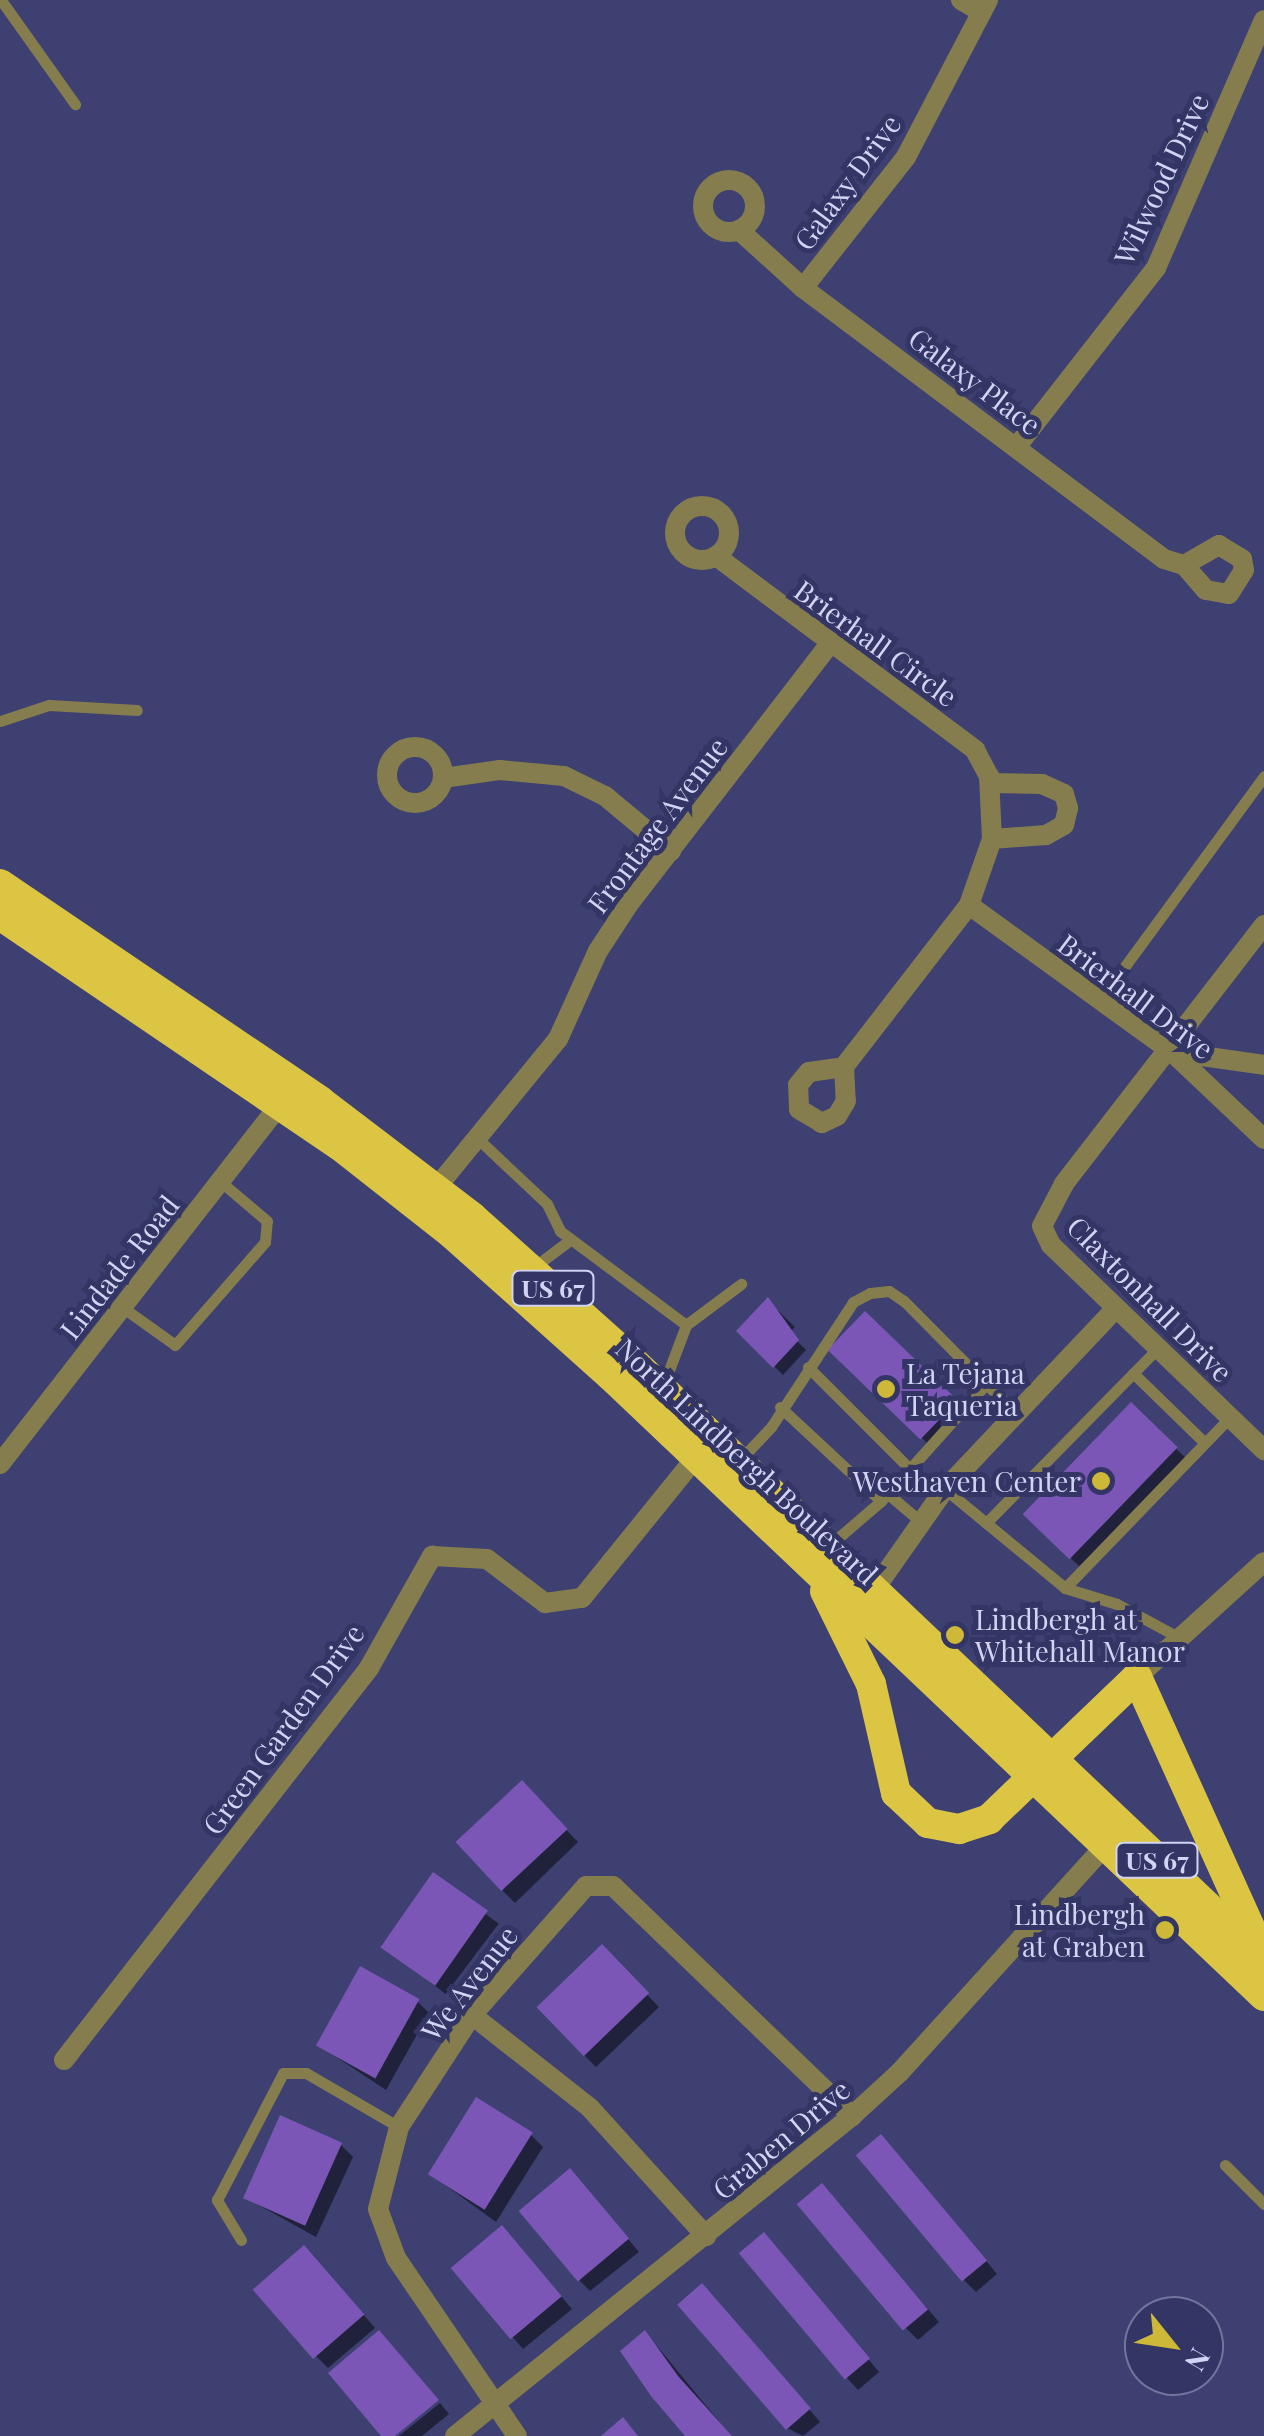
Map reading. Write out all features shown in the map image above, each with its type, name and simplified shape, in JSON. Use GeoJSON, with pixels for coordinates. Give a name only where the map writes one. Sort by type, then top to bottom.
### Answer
{"type":"FeatureCollection","features":[{"type":"Feature","properties":{"kind":"highway","name":"North Lindbergh Boulevard"},"geometry":{"type":"LineString","coordinates":[[0,884],[320,1101],[436,1188],[532,1269],[739,1462],[820,1557],[874,1590],[1042,1768],[1105,1846],[1264,1996]]}},
{"type":"Feature","properties":{"kind":"highway","name":"North Lindbergh Boulevard"},"geometry":{"type":"LineString","coordinates":[[0,915],[280,1104],[451,1233],[696,1456],[820,1557],[1042,1768],[1264,1959]]}},
{"type":"Feature","properties":{"kind":"highway"},"geometry":{"type":"LineString","coordinates":[[820,1557],[861,1658],[905,1807],[928,1824],[974,1827],[1136,1677],[1264,1959]]}},
{"type":"Feature","properties":{"kind":"street"},"geometry":{"type":"LineString","coordinates":[[961,0],[985,6]]}},
{"type":"Feature","properties":{"kind":"street","name":"Galaxy Drive"},"geometry":{"type":"LineString","coordinates":[[803,288],[906,157],[985,6]]}},
{"type":"Feature","properties":{"kind":"street","name":"Wilwood Drive"},"geometry":{"type":"LineString","coordinates":[[1016,446],[1156,268],[1264,20]]}},
{"type":"Feature","properties":{"kind":"street","name":"Galaxy Place"},"geometry":{"type":"LineString","coordinates":[[739,230],[803,288],[1164,558],[1184,565]]}},
{"type":"Feature","properties":{"kind":"street","name":"Brierhall Circle"},"geometry":{"type":"LineString","coordinates":[[716,556],[828,645],[975,750],[990,783]]}},
{"type":"Feature","properties":{"kind":"street","name":"Frontage Avenue"},"geometry":{"type":"LineString","coordinates":[[436,1188],[558,1039],[598,951],[828,645]]}},
{"type":"Feature","properties":{"kind":"street"},"geometry":{"type":"LineString","coordinates":[[444,778],[500,770],[564,776],[605,796],[671,851]]}},
{"type":"Feature","properties":{"kind":"street"},"geometry":{"type":"LineString","coordinates":[[844,1067],[968,906],[992,838],[990,783],[1042,784],[1064,794],[1068,808],[1064,825],[1046,835],[992,838]]}},
{"type":"Feature","properties":{"kind":"street","name":"Brierhall Drive"},"geometry":{"type":"LineString","coordinates":[[968,906],[1170,1051],[1264,1139]]}},
{"type":"Feature","properties":{"kind":"street"},"geometry":{"type":"LineString","coordinates":[[1264,925],[1170,1051],[1264,1065]]}},
{"type":"Feature","properties":{"kind":"street","name":"Claxtonhall Drive"},"geometry":{"type":"LineString","coordinates":[[1170,1051],[1064,1184],[1042,1226],[1051,1245],[1264,1450]]}},
{"type":"Feature","properties":{"kind":"street","name":"Lindade Road"},"geometry":{"type":"LineString","coordinates":[[0,1464],[280,1104]]}},
{"type":"Feature","properties":{"kind":"street"},"geometry":{"type":"LineString","coordinates":[[874,1590],[946,1489],[1116,1308]]}},
{"type":"Feature","properties":{"kind":"street","name":"Green Garden Drive"},"geometry":{"type":"LineString","coordinates":[[64,2060],[369,1668],[432,1556],[487,1559],[545,1603],[582,1598],[696,1456]]}},
{"type":"Feature","properties":{"kind":"street"},"geometry":{"type":"LineString","coordinates":[[1136,1677],[1264,1562]]}},
{"type":"Feature","properties":{"kind":"street","name":"Graben Drive"},"geometry":{"type":"LineString","coordinates":[[456,2436],[852,2116],[900,2072],[1105,1846]]}},
{"type":"Feature","properties":{"kind":"street","name":"We Avenue"},"geometry":{"type":"LineString","coordinates":[[517,2436],[499,2402],[382,2233],[378,2209],[399,2127],[472,2015],[586,1886],[600,1881],[614,1886],[852,2116]]}},
{"type":"Feature","properties":{"kind":"street"},"geometry":{"type":"LineString","coordinates":[[472,2015],[590,2108],[706,2236]]}},
{"type":"Feature","properties":{"kind":"lane"},"geometry":{"type":"LineString","coordinates":[[1,0],[75,104]]}},
{"type":"Feature","properties":{"kind":"lane"},"geometry":{"type":"LineString","coordinates":[[0,721],[49,705],[137,710]]}},
{"type":"Feature","properties":{"kind":"lane"},"geometry":{"type":"LineString","coordinates":[[1098,1003],[1264,776]]}},
{"type":"Feature","properties":{"kind":"lane"},"geometry":{"type":"LineString","coordinates":[[477,1138],[546,1204],[570,1240],[686,1324]]}},
{"type":"Feature","properties":{"kind":"lane"},"geometry":{"type":"LineString","coordinates":[[122,1307],[175,1345],[265,1242],[266,1221],[220,1181]]}},
{"type":"Feature","properties":{"kind":"lane"},"geometry":{"type":"LineString","coordinates":[[532,1269],[570,1240]]}},
{"type":"Feature","properties":{"kind":"lane"},"geometry":{"type":"LineString","coordinates":[[662,1389],[686,1324],[740,1284]]}},
{"type":"Feature","properties":{"kind":"lane"},"geometry":{"type":"LineString","coordinates":[[739,1462],[853,1302],[889,1292],[1017,1413]]}},
{"type":"Feature","properties":{"kind":"lane"},"geometry":{"type":"LineString","coordinates":[[986,1522],[1158,1348]]}},
{"type":"Feature","properties":{"kind":"lane"},"geometry":{"type":"LineString","coordinates":[[808,1367],[910,1469]]}},
{"type":"Feature","properties":{"kind":"lane"},"geometry":{"type":"LineString","coordinates":[[1133,1374],[1205,1443]]}},
{"type":"Feature","properties":{"kind":"lane"},"geometry":{"type":"LineString","coordinates":[[820,1557],[884,1497],[986,1384]]}},
{"type":"Feature","properties":{"kind":"lane"},"geometry":{"type":"LineString","coordinates":[[780,1408],[884,1497],[921,1522]]}},
{"type":"Feature","properties":{"kind":"lane"},"geometry":{"type":"LineString","coordinates":[[1065,1588],[1229,1418]]}},
{"type":"Feature","properties":{"kind":"lane"},"geometry":{"type":"LineString","coordinates":[[946,1489],[1065,1588],[1117,1604],[1180,1638]]}},
{"type":"Feature","properties":{"kind":"lane"},"geometry":{"type":"LineString","coordinates":[[241,2240],[217,2200],[282,2073],[306,2073],[399,2127]]}},
{"type":"Feature","properties":{"kind":"lane"},"geometry":{"type":"LineString","coordinates":[[1225,2165],[1264,2204]]}},
{"type":"Feature","properties":{"kind":"building"},"geometry":{"type":"Polygon","coordinates":[[[768,1297],[799,1340],[773,1368],[736,1331],[768,1297]]]}},
{"type":"Feature","properties":{"kind":"building"},"geometry":{"type":"Polygon","coordinates":[[[865,1311],[958,1401],[920,1439],[827,1350],[865,1311]]]}},
{"type":"Feature","properties":{"kind":"building","name":"Westhaven Center"},"geometry":{"type":"Polygon","coordinates":[[[1131,1402],[1178,1447],[1069,1559],[1023,1514],[1131,1402]]]}},
{"type":"Feature","properties":{"kind":"building"},"geometry":{"type":"Polygon","coordinates":[[[522,1780],[568,1829],[501,1891],[455,1842],[522,1780]]]}},
{"type":"Feature","properties":{"kind":"building"},"geometry":{"type":"Polygon","coordinates":[[[433,1872],[488,1910],[435,1986],[380,1947],[433,1872]]]}},
{"type":"Feature","properties":{"kind":"building"},"geometry":{"type":"Polygon","coordinates":[[[602,1944],[649,1993],[584,2056],[537,2007],[602,1944]]]}},
{"type":"Feature","properties":{"kind":"building"},"geometry":{"type":"Polygon","coordinates":[[[360,1966],[419,1999],[375,2079],[316,2046],[360,1966]]]}},
{"type":"Feature","properties":{"kind":"building"},"geometry":{"type":"Polygon","coordinates":[[[476,2097],[533,2133],[485,2210],[428,2174],[476,2097]]]}},
{"type":"Feature","properties":{"kind":"building"},"geometry":{"type":"Polygon","coordinates":[[[280,2115],[342,2143],[305,2226],[243,2198],[280,2115]]]}},
{"type":"Feature","properties":{"kind":"building"},"geometry":{"type":"Polygon","coordinates":[[[881,2134],[987,2260],[962,2282],[856,2155],[881,2134]]]}},
{"type":"Feature","properties":{"kind":"building"},"geometry":{"type":"Polygon","coordinates":[[[570,2168],[629,2238],[578,2282],[519,2211],[570,2168]]]}},
{"type":"Feature","properties":{"kind":"building"},"geometry":{"type":"Polygon","coordinates":[[[822,2183],[928,2309],[903,2331],[797,2204],[822,2183]]]}},
{"type":"Feature","properties":{"kind":"building"},"geometry":{"type":"Polygon","coordinates":[[[502,2225],[562,2296],[510,2339],[451,2268],[502,2225]]]}},
{"type":"Feature","properties":{"kind":"building"},"geometry":{"type":"Polygon","coordinates":[[[764,2232],[870,2358],[845,2380],[739,2253],[764,2232]]]}},
{"type":"Feature","properties":{"kind":"building"},"geometry":{"type":"Polygon","coordinates":[[[304,2245],[364,2314],[313,2359],[253,2290],[304,2245]]]}},
{"type":"Feature","properties":{"kind":"building"},"geometry":{"type":"Polygon","coordinates":[[[702,2283],[811,2408],[786,2430],[677,2305],[702,2283]]]}},
{"type":"Feature","properties":{"kind":"building"},"geometry":{"type":"Polygon","coordinates":[[[379,2330],[439,2400],[395,2436],[381,2436],[328,2373],[379,2330]]]}},
{"type":"Feature","properties":{"kind":"building"},"geometry":{"type":"Polygon","coordinates":[[[645,2330],[678,2376],[732,2436],[685,2436],[651,2396],[620,2351],[645,2330]]]}},
{"type":"Feature","properties":{"kind":"building"},"geometry":{"type":"Polygon","coordinates":[[[623,2417],[638,2436],[601,2436],[623,2417]]]}},
{"type":"Feature","properties":{"kind":"place","name":"La Tejana Taqueria"},"geometry":{"type":"Point","coordinates":[886,1389]}},
{"type":"Feature","properties":{"kind":"place","name":"Westhaven Center"},"geometry":{"type":"Point","coordinates":[1101,1481]}},
{"type":"Feature","properties":{"kind":"place","name":"Lindbergh at Whitehall Manor"},"geometry":{"type":"Point","coordinates":[955,1635]}},
{"type":"Feature","properties":{"kind":"place","name":"Lindbergh at Graben"},"geometry":{"type":"Point","coordinates":[1165,1930]}}]}
